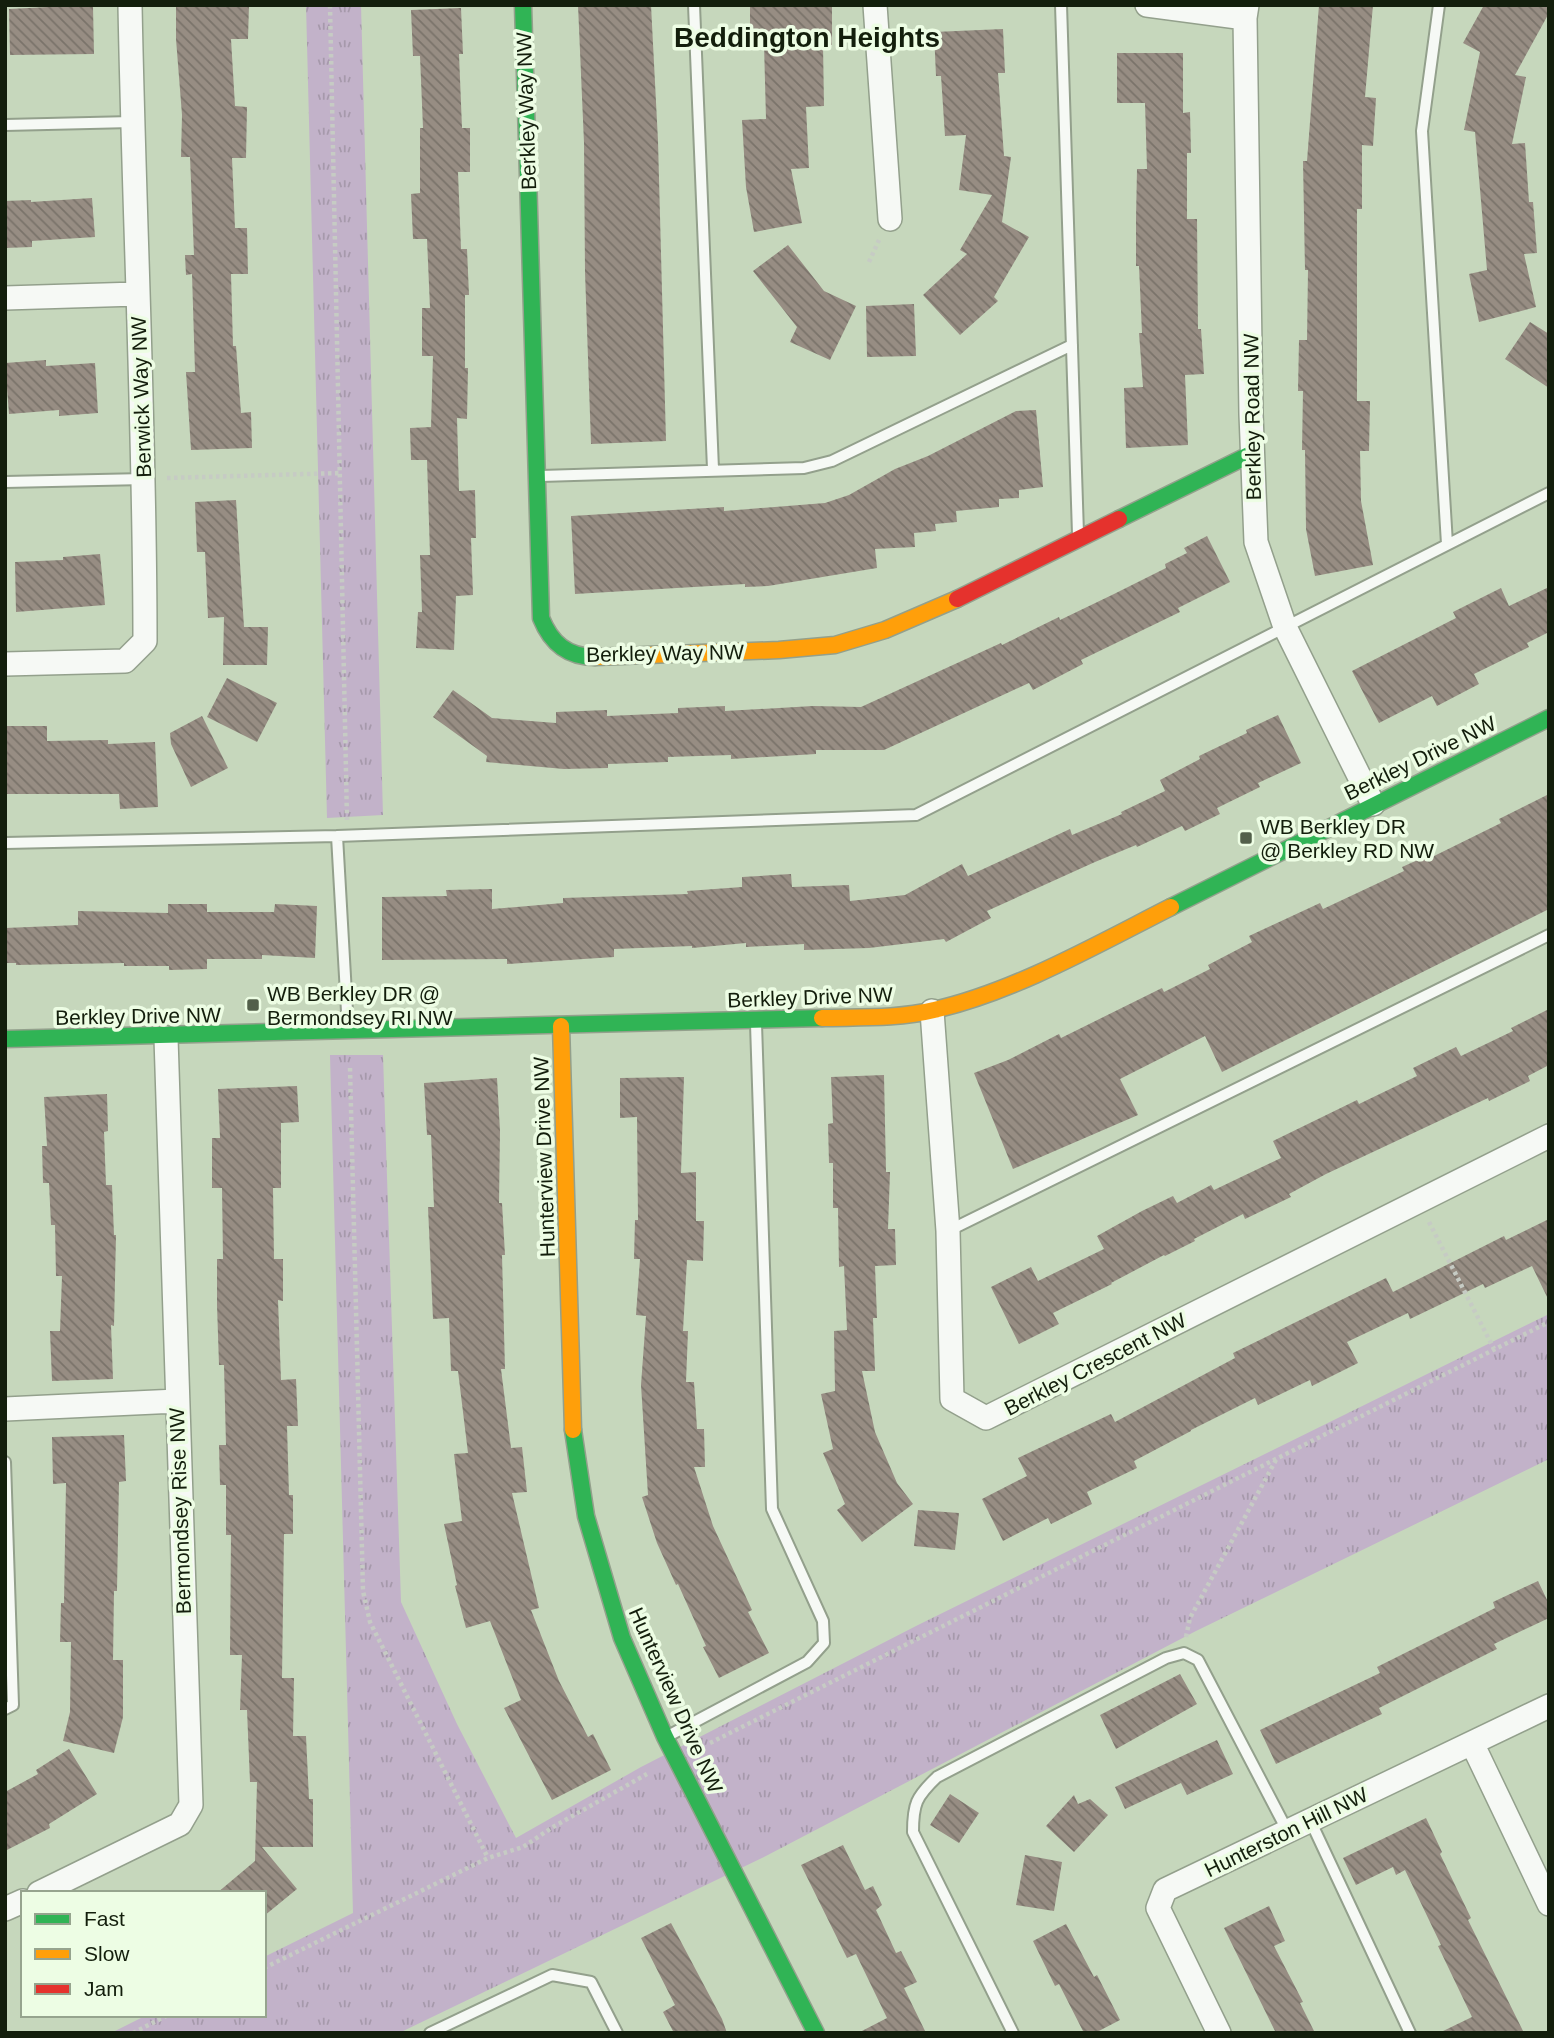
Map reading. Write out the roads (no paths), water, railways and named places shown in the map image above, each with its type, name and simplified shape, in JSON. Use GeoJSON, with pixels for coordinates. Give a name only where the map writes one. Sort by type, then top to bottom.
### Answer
{"type":"FeatureCollection","features":[{"type":"Feature","properties":{"kind":"street","name":"Berwick Way NW"},"geometry":{"type":"LineString","coordinates":[[5,664],[125,661],[145,641],[145,479],[136,293],[130,5]]}},
{"type":"Feature","properties":{"kind":"street","name":"Berkley Way NW"},"geometry":{"type":"LineString","coordinates":[[523,5],[541,618],[548,637],[564,652],[590,657],[779,650],[835,645],[931,612],[1253,453]]}},
{"type":"Feature","properties":{"kind":"street"},"geometry":{"type":"LineString","coordinates":[[875,5],[890,219]]}},
{"type":"Feature","properties":{"kind":"street"},"geometry":{"type":"LineString","coordinates":[[1147,5],[1246,12]]}},
{"type":"Feature","properties":{"kind":"street","name":"Berkley Road NW"},"geometry":{"type":"LineString","coordinates":[[1246,12],[1256,542],[1285,627],[1373,804]]}},
{"type":"Feature","properties":{"kind":"street"},"geometry":{"type":"LineString","coordinates":[[5,298],[136,293]]}},
{"type":"Feature","properties":{"kind":"street","name":"Berkley Drive NW"},"geometry":{"type":"LineString","coordinates":[[5,1039],[166,1038],[878,1017],[932,1011],[968,1001],[1060,963],[1549,718]]}},
{"type":"Feature","properties":{"kind":"street","name":"Berkley Crescent NW"},"geometry":{"type":"LineString","coordinates":[[932,1011],[948,1231],[953,1399],[986,1418],[1549,1136]]}},
{"type":"Feature","properties":{"kind":"street","name":"Hunterview Drive NW"},"geometry":{"type":"LineString","coordinates":[[561,1026],[575,1441],[586,1516],[622,1638],[665,1737],[816,2033]]}},
{"type":"Feature","properties":{"kind":"street","name":"Bermondsey Rise NW"},"geometry":{"type":"LineString","coordinates":[[43,1891],[180,1824],[191,1805],[166,1038]]}},
{"type":"Feature","properties":{"kind":"street"},"geometry":{"type":"LineString","coordinates":[[5,1409],[177,1401]]}},
{"type":"Feature","properties":{"kind":"street","name":"Hunterston Hill NW"},"geometry":{"type":"LineString","coordinates":[[1219,2033],[1158,1908],[1165,1890],[1549,1706]]}},
{"type":"Feature","properties":{"kind":"street"},"geometry":{"type":"LineString","coordinates":[[1472,1743],[1549,1904]]}},
{"type":"Feature","properties":{"kind":"street"},"geometry":{"type":"LineString","coordinates":[[5,1909],[21,1902]]}},
{"type":"Feature","properties":{"kind":"lane"},"geometry":{"type":"LineString","coordinates":[[694,5],[713,469]]}},
{"type":"Feature","properties":{"kind":"lane"},"geometry":{"type":"LineString","coordinates":[[1061,5],[1079,538]]}},
{"type":"Feature","properties":{"kind":"lane"},"geometry":{"type":"LineString","coordinates":[[1439,5],[1422,131],[1447,544]]}},
{"type":"Feature","properties":{"kind":"lane"},"geometry":{"type":"LineString","coordinates":[[5,125],[132,122]]}},
{"type":"Feature","properties":{"kind":"lane"},"geometry":{"type":"LineString","coordinates":[[538,476],[804,468],[832,461],[1072,345]]}},
{"type":"Feature","properties":{"kind":"lane"},"geometry":{"type":"LineString","coordinates":[[5,482],[145,479]]}},
{"type":"Feature","properties":{"kind":"lane"},"geometry":{"type":"LineString","coordinates":[[5,844],[342,836],[916,816],[1549,493]]}},
{"type":"Feature","properties":{"kind":"lane"},"geometry":{"type":"LineString","coordinates":[[342,836],[348,1031]]}},
{"type":"Feature","properties":{"kind":"lane"},"geometry":{"type":"LineString","coordinates":[[948,1231],[1549,935]]}},
{"type":"Feature","properties":{"kind":"lane"},"geometry":{"type":"LineString","coordinates":[[665,1737],[807,1662],[824,1643],[822,1621],[772,1509],[755,1020]]}},
{"type":"Feature","properties":{"kind":"lane"},"geometry":{"type":"LineString","coordinates":[[5,1462],[13,1705],[5,1709]]}},
{"type":"Feature","properties":{"kind":"lane"},"geometry":{"type":"LineString","coordinates":[[1013,2033],[913,1832],[913,1808],[921,1792],[937,1777],[1166,1658],[1184,1653],[1198,1660],[1288,1832]]}},
{"type":"Feature","properties":{"kind":"lane"},"geometry":{"type":"LineString","coordinates":[[1310,1820],[1410,2033]]}},
{"type":"Feature","properties":{"kind":"lane"},"geometry":{"type":"LineString","coordinates":[[430,2033],[552,1975],[591,1982],[617,2033]]}},
{"type":"Feature","properties":{"kind":"place","name":"WB Berkley DR @ Berkley RD NW"},"geometry":{"type":"Point","coordinates":[1246,838]}},
{"type":"Feature","properties":{"kind":"place","name":"WB Berkley DR @ Bermondsey RI NW"},"geometry":{"type":"Point","coordinates":[253,1005]}},
{"type":"Feature","properties":{"kind":"district","name":"Beddington Heights"},"geometry":{"type":"Point","coordinates":[807,37]}}]}
